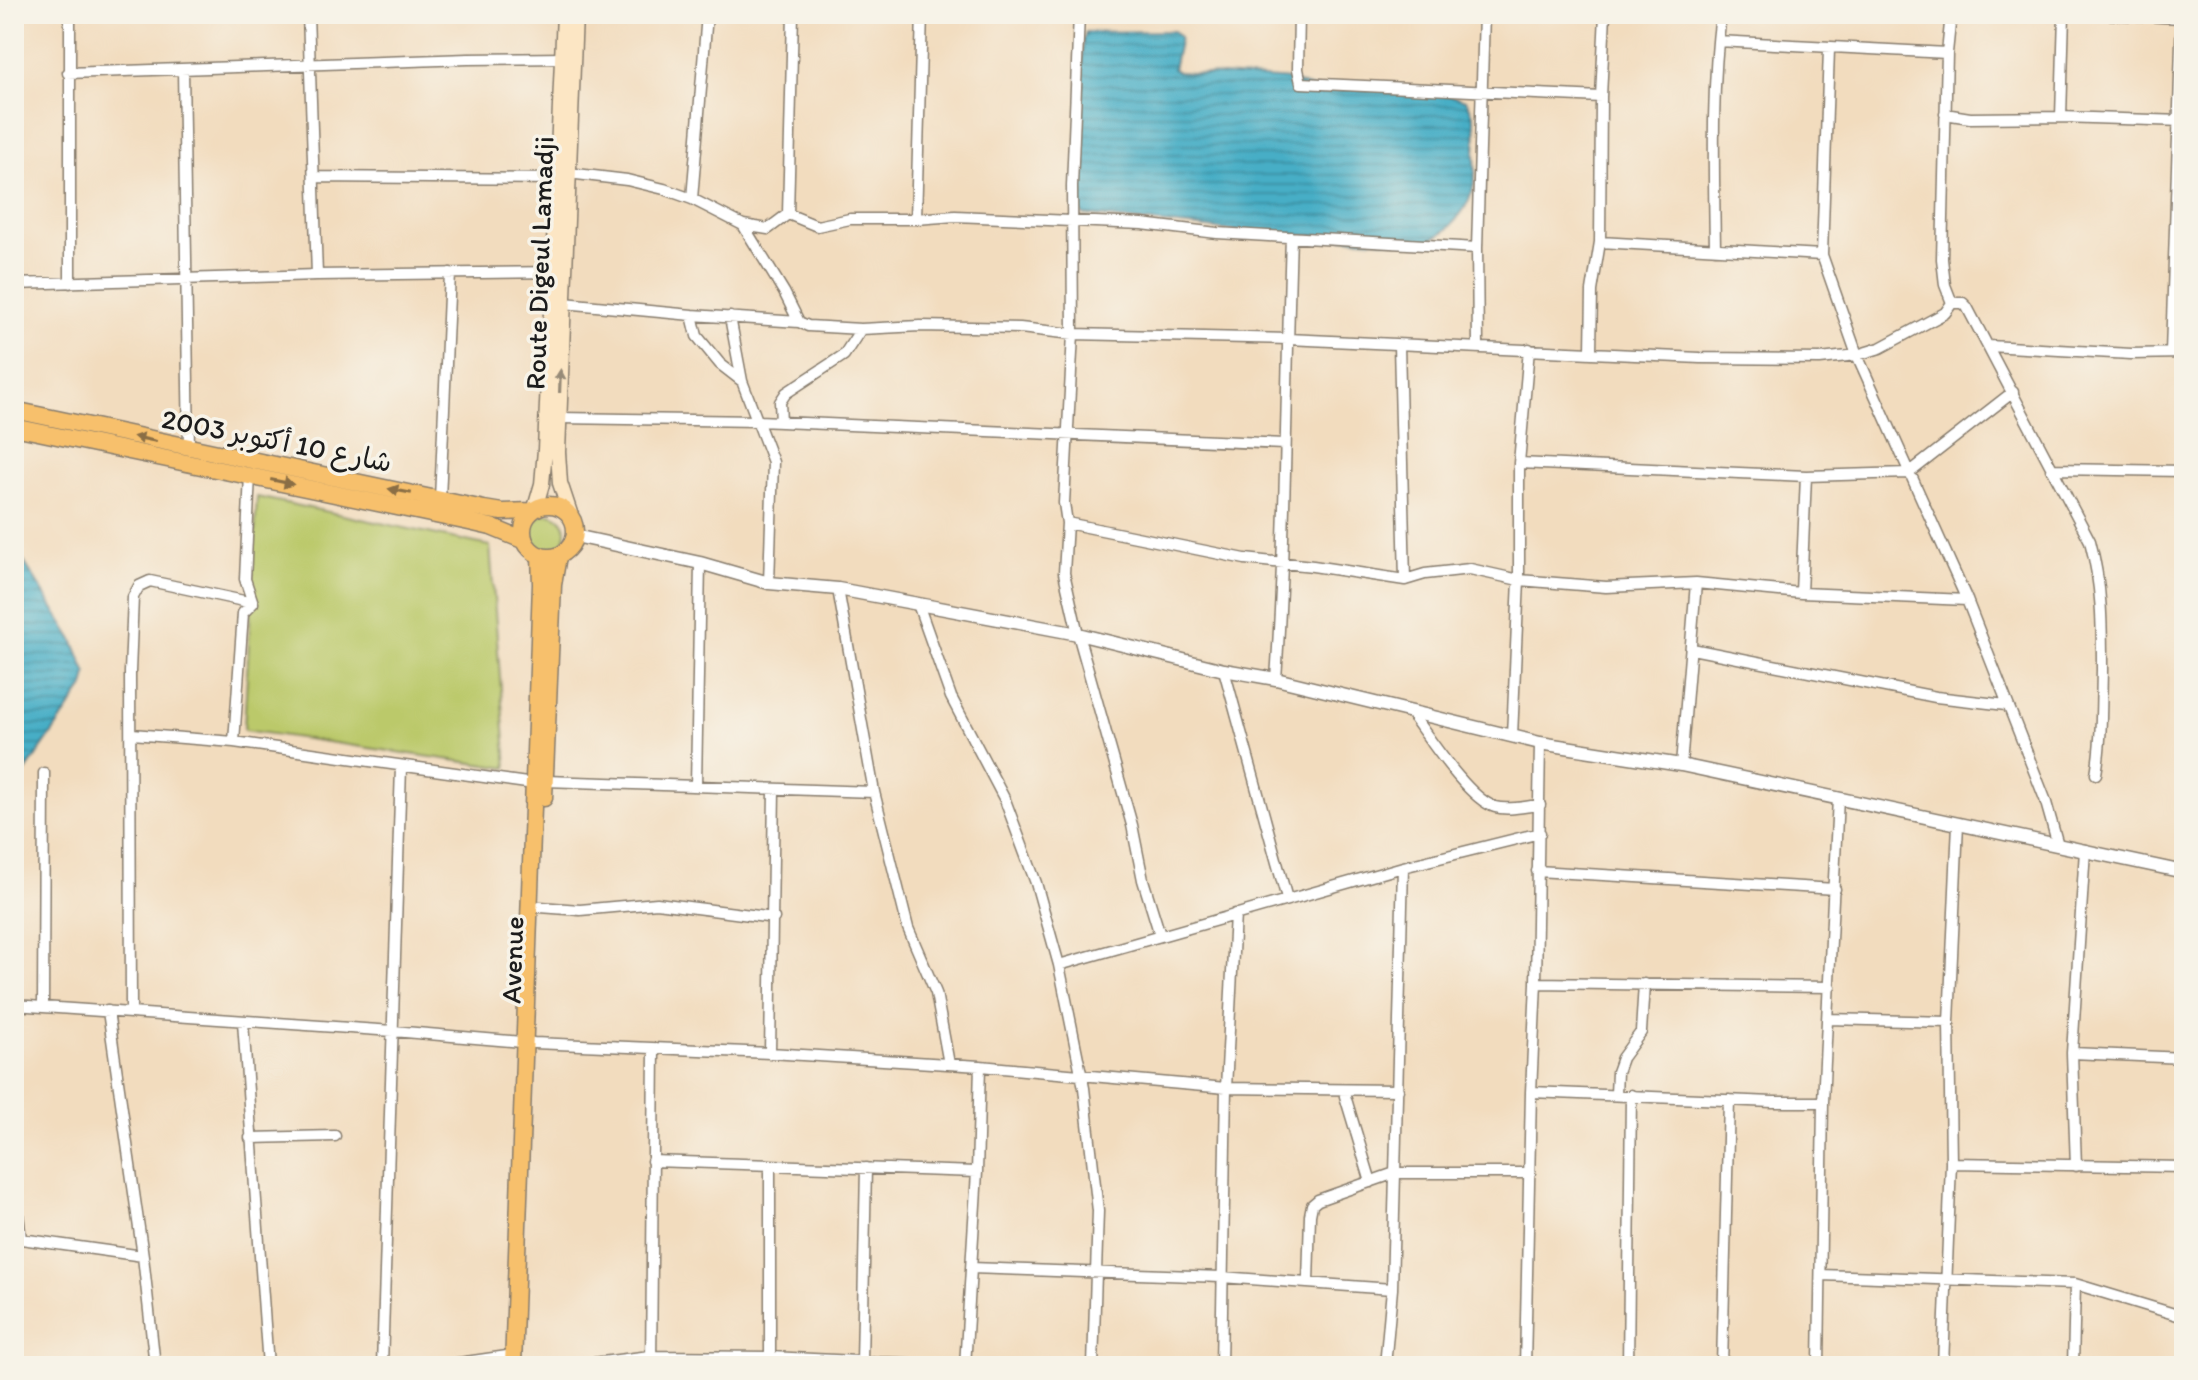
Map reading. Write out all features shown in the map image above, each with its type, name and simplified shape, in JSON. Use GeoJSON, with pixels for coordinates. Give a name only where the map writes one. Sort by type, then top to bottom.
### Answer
{"type":"FeatureCollection","features":[{"type":"Feature","properties":{"kind":"highway","name":"شارع 10 أكتوبر 2003"},"geometry":{"type":"LineString","coordinates":[[14,410],[502,512],[533,509]]}},
{"type":"Feature","properties":{"kind":"highway","name":"شارع 10 أكتوبر 2003"},"geometry":{"type":"LineString","coordinates":[[14,427],[491,527],[525,541]]}},
{"type":"Feature","properties":{"kind":"highway"},"geometry":{"type":"LineString","coordinates":[[550,504],[570,513],[576,528],[575,536],[572,545],[558,556],[540,555],[525,541],[523,525],[533,509],[550,504]]}},
{"type":"Feature","properties":{"kind":"highway"},"geometry":{"type":"LineString","coordinates":[[517,1362],[540,783],[540,555]]}},
{"type":"Feature","properties":{"kind":"highway","name":"Avenue"},"geometry":{"type":"LineString","coordinates":[[530,1043],[540,907],[540,783],[553,585],[558,556]]}},
{"type":"Feature","properties":{"kind":"main road"},"geometry":{"type":"LineString","coordinates":[[564,14],[568,58]]}},
{"type":"Feature","properties":{"kind":"main road","name":"Route Digeul Lamadji"},"geometry":{"type":"LineString","coordinates":[[570,513],[560,483],[559,418],[564,303],[558,272],[568,58],[575,14]]}},
{"type":"Feature","properties":{"kind":"main road"},"geometry":{"type":"LineString","coordinates":[[533,509],[542,484],[558,272]]}},
{"type":"Feature","properties":{"kind":"street"},"geometry":{"type":"LineString","coordinates":[[70,14],[70,283]]}},
{"type":"Feature","properties":{"kind":"street"},"geometry":{"type":"LineString","coordinates":[[308,14],[317,275]]}},
{"type":"Feature","properties":{"kind":"street"},"geometry":{"type":"LineString","coordinates":[[692,199],[707,14]]}},
{"type":"Feature","properties":{"kind":"street"},"geometry":{"type":"LineString","coordinates":[[788,214],[793,14]]}},
{"type":"Feature","properties":{"kind":"street"},"geometry":{"type":"LineString","coordinates":[[916,219],[922,14]]}},
{"type":"Feature","properties":{"kind":"street"},"geometry":{"type":"LineString","coordinates":[[1079,14],[1073,334],[1064,503],[1067,523],[1064,573],[1160,935]]}},
{"type":"Feature","properties":{"kind":"street"},"geometry":{"type":"LineString","coordinates":[[1299,14],[1298,69],[1301,83],[1601,97]]}},
{"type":"Feature","properties":{"kind":"street"},"geometry":{"type":"LineString","coordinates":[[1478,346],[1477,248],[1484,14]]}},
{"type":"Feature","properties":{"kind":"street"},"geometry":{"type":"LineString","coordinates":[[1591,351],[1592,291],[1600,242],[1605,14]]}},
{"type":"Feature","properties":{"kind":"street"},"geometry":{"type":"LineString","coordinates":[[1715,249],[1714,157],[1721,14]]}},
{"type":"Feature","properties":{"kind":"street"},"geometry":{"type":"LineString","coordinates":[[1951,14],[1947,53],[1942,259],[1945,285],[1952,303]]}},
{"type":"Feature","properties":{"kind":"street"},"geometry":{"type":"LineString","coordinates":[[2061,117],[2064,14]]}},
{"type":"Feature","properties":{"kind":"street"},"geometry":{"type":"LineString","coordinates":[[2108,14],[2182,16],[2181,121],[2171,353]]}},
{"type":"Feature","properties":{"kind":"street"},"geometry":{"type":"LineString","coordinates":[[1718,41],[1947,53]]}},
{"type":"Feature","properties":{"kind":"street"},"geometry":{"type":"LineString","coordinates":[[1829,49],[1822,255],[1857,355],[1967,600],[2045,799],[2058,845]]}},
{"type":"Feature","properties":{"kind":"street"},"geometry":{"type":"LineString","coordinates":[[68,73],[568,58]]}},
{"type":"Feature","properties":{"kind":"street"},"geometry":{"type":"LineString","coordinates":[[183,69],[189,448]]}},
{"type":"Feature","properties":{"kind":"street"},"geometry":{"type":"LineString","coordinates":[[1945,114],[1970,118],[2181,121]]}},
{"type":"Feature","properties":{"kind":"street"},"geometry":{"type":"LineString","coordinates":[[314,177],[563,176],[627,180],[692,199],[743,225],[768,229],[788,214]]}},
{"type":"Feature","properties":{"kind":"street"},"geometry":{"type":"LineString","coordinates":[[788,214],[817,226],[850,219],[955,216],[1142,224],[1217,233],[1477,248]]}},
{"type":"Feature","properties":{"kind":"street"},"geometry":{"type":"LineString","coordinates":[[743,225],[799,322]]}},
{"type":"Feature","properties":{"kind":"street"},"geometry":{"type":"LineString","coordinates":[[1276,679],[1284,563],[1284,444],[1291,237]]}},
{"type":"Feature","properties":{"kind":"street"},"geometry":{"type":"LineString","coordinates":[[1600,242],[1822,255]]}},
{"type":"Feature","properties":{"kind":"street"},"geometry":{"type":"LineString","coordinates":[[14,284],[558,272]]}},
{"type":"Feature","properties":{"kind":"street"},"geometry":{"type":"LineString","coordinates":[[440,499],[450,273]]}},
{"type":"Feature","properties":{"kind":"street"},"geometry":{"type":"LineString","coordinates":[[564,303],[861,329],[945,325],[1073,334],[1478,346],[1700,358],[1820,359],[1857,355],[1880,348],[1945,313],[1952,303]]}},
{"type":"Feature","properties":{"kind":"street"},"geometry":{"type":"LineString","coordinates":[[1952,303],[1963,303],[1967,307],[2090,541],[2103,604],[2102,722],[2096,774]]}},
{"type":"Feature","properties":{"kind":"street"},"geometry":{"type":"LineString","coordinates":[[692,315],[697,336],[720,364],[742,381]]}},
{"type":"Feature","properties":{"kind":"street"},"geometry":{"type":"LineString","coordinates":[[730,317],[742,381],[773,462],[769,583]]}},
{"type":"Feature","properties":{"kind":"street"},"geometry":{"type":"LineString","coordinates":[[781,422],[780,402],[786,393],[844,355],[861,329]]}},
{"type":"Feature","properties":{"kind":"street"},"geometry":{"type":"LineString","coordinates":[[1399,345],[1405,580]]}},
{"type":"Feature","properties":{"kind":"street"},"geometry":{"type":"LineString","coordinates":[[1989,346],[2131,354],[2184,353]]}},
{"type":"Feature","properties":{"kind":"street"},"geometry":{"type":"LineString","coordinates":[[1512,736],[1519,580],[1519,463],[1529,349]]}},
{"type":"Feature","properties":{"kind":"street"},"geometry":{"type":"LineString","coordinates":[[1519,463],[1806,476],[1909,473],[2013,392]]}},
{"type":"Feature","properties":{"kind":"street"},"geometry":{"type":"LineString","coordinates":[[559,418],[758,421],[1284,444]]}},
{"type":"Feature","properties":{"kind":"street"},"geometry":{"type":"LineString","coordinates":[[2051,469],[2184,471]]}},
{"type":"Feature","properties":{"kind":"street"},"geometry":{"type":"LineString","coordinates":[[250,475],[245,579],[253,603]]}},
{"type":"Feature","properties":{"kind":"street"},"geometry":{"type":"LineString","coordinates":[[1801,593],[1806,476]]}},
{"type":"Feature","properties":{"kind":"street"},"geometry":{"type":"LineString","coordinates":[[1067,523],[1245,559],[1405,580],[1425,574],[1470,569],[1519,580],[1606,587],[1696,583],[1801,593],[1967,600]]}},
{"type":"Feature","properties":{"kind":"street"},"geometry":{"type":"LineString","coordinates":[[575,536],[700,563],[769,583],[838,589],[1078,634],[1540,743],[1681,765],[2184,872]]}},
{"type":"Feature","properties":{"kind":"street"},"geometry":{"type":"LineString","coordinates":[[696,786],[700,563]]}},
{"type":"Feature","properties":{"kind":"street"},"geometry":{"type":"LineString","coordinates":[[131,1013],[133,597],[139,586],[150,581],[253,603]]}},
{"type":"Feature","properties":{"kind":"street"},"geometry":{"type":"LineString","coordinates":[[1681,765],[1696,583]]}},
{"type":"Feature","properties":{"kind":"street"},"geometry":{"type":"LineString","coordinates":[[838,589],[874,792],[908,928],[936,993],[949,1064]]}},
{"type":"Feature","properties":{"kind":"street"},"geometry":{"type":"LineString","coordinates":[[234,742],[243,613],[253,603]]}},
{"type":"Feature","properties":{"kind":"street"},"geometry":{"type":"LineString","coordinates":[[918,604],[951,697],[1005,800],[1036,883],[1059,965],[1081,1075],[1098,1211],[1093,1366]]}},
{"type":"Feature","properties":{"kind":"street"},"geometry":{"type":"LineString","coordinates":[[1692,649],[1903,691],[2006,705]]}},
{"type":"Feature","properties":{"kind":"street"},"geometry":{"type":"LineString","coordinates":[[1224,670],[1287,899]]}},
{"type":"Feature","properties":{"kind":"street"},"geometry":{"type":"LineString","coordinates":[[1410,712],[1452,768],[1485,802],[1498,808],[1540,805]]}},
{"type":"Feature","properties":{"kind":"street"},"geometry":{"type":"LineString","coordinates":[[132,734],[234,742],[401,767],[540,783],[874,792]]}},
{"type":"Feature","properties":{"kind":"street"},"geometry":{"type":"LineString","coordinates":[[1525,1366],[1540,743]]}},
{"type":"Feature","properties":{"kind":"street"},"geometry":{"type":"LineString","coordinates":[[382,1366],[401,767]]}},
{"type":"Feature","properties":{"kind":"street"},"geometry":{"type":"LineString","coordinates":[[43,1007],[44,773]]}},
{"type":"Feature","properties":{"kind":"street"},"geometry":{"type":"LineString","coordinates":[[770,1053],[774,790]]}},
{"type":"Feature","properties":{"kind":"street"},"geometry":{"type":"LineString","coordinates":[[1819,1366],[1823,1102],[1838,798]]}},
{"type":"Feature","properties":{"kind":"street"},"geometry":{"type":"LineString","coordinates":[[1943,1366],[1951,1163],[1949,1022],[1958,824]]}},
{"type":"Feature","properties":{"kind":"street"},"geometry":{"type":"LineString","coordinates":[[1059,965],[1403,867],[1540,833]]}},
{"type":"Feature","properties":{"kind":"street"},"geometry":{"type":"LineString","coordinates":[[2076,1166],[2072,1053],[2085,850]]}},
{"type":"Feature","properties":{"kind":"street"},"geometry":{"type":"LineString","coordinates":[[1385,1366],[1392,1289],[1403,867]]}},
{"type":"Feature","properties":{"kind":"street"},"geometry":{"type":"LineString","coordinates":[[1537,871],[1835,889]]}},
{"type":"Feature","properties":{"kind":"street"},"geometry":{"type":"LineString","coordinates":[[540,907],[590,910],[657,903],[774,918]]}},
{"type":"Feature","properties":{"kind":"street"},"geometry":{"type":"LineString","coordinates":[[1221,1366],[1226,1088],[1235,914]]}},
{"type":"Feature","properties":{"kind":"street"},"geometry":{"type":"LineString","coordinates":[[1536,983],[1830,987]]}},
{"type":"Feature","properties":{"kind":"street"},"geometry":{"type":"LineString","coordinates":[[1616,1094],[1617,1072],[1622,1058],[1641,1032],[1644,984]]}},
{"type":"Feature","properties":{"kind":"street"},"geometry":{"type":"LineString","coordinates":[[14,1005],[530,1043],[980,1066],[1226,1088],[1398,1090]]}},
{"type":"Feature","properties":{"kind":"street"},"geometry":{"type":"LineString","coordinates":[[108,1011],[143,1256],[155,1366]]}},
{"type":"Feature","properties":{"kind":"street"},"geometry":{"type":"LineString","coordinates":[[1828,1019],[1949,1022]]}},
{"type":"Feature","properties":{"kind":"street"},"geometry":{"type":"LineString","coordinates":[[243,1022],[268,1366]]}},
{"type":"Feature","properties":{"kind":"street"},"geometry":{"type":"LineString","coordinates":[[650,1361],[654,1049]]}},
{"type":"Feature","properties":{"kind":"street"},"geometry":{"type":"LineString","coordinates":[[2072,1053],[2184,1058]]}},
{"type":"Feature","properties":{"kind":"street"},"geometry":{"type":"LineString","coordinates":[[570,1366],[770,1357],[965,1366],[980,1066]]}},
{"type":"Feature","properties":{"kind":"street"},"geometry":{"type":"LineString","coordinates":[[1531,1092],[1823,1102]]}},
{"type":"Feature","properties":{"kind":"street"},"geometry":{"type":"LineString","coordinates":[[1628,1366],[1631,1095]]}},
{"type":"Feature","properties":{"kind":"street"},"geometry":{"type":"LineString","coordinates":[[1345,1096],[1371,1182]]}},
{"type":"Feature","properties":{"kind":"street"},"geometry":{"type":"LineString","coordinates":[[1722,1366],[1729,1100]]}},
{"type":"Feature","properties":{"kind":"street"},"geometry":{"type":"LineString","coordinates":[[250,1138],[335,1136]]}},
{"type":"Feature","properties":{"kind":"street"},"geometry":{"type":"LineString","coordinates":[[652,1161],[977,1172]]}},
{"type":"Feature","properties":{"kind":"street"},"geometry":{"type":"LineString","coordinates":[[1951,1163],[2184,1167]]}},
{"type":"Feature","properties":{"kind":"street"},"geometry":{"type":"LineString","coordinates":[[770,1165],[770,1357]]}},
{"type":"Feature","properties":{"kind":"street"},"geometry":{"type":"LineString","coordinates":[[862,1362],[866,1168]]}},
{"type":"Feature","properties":{"kind":"street"},"geometry":{"type":"LineString","coordinates":[[1308,1283],[1312,1205],[1395,1173],[1530,1173]]}},
{"type":"Feature","properties":{"kind":"street"},"geometry":{"type":"LineString","coordinates":[[14,1180],[18,1239],[143,1256]]}},
{"type":"Feature","properties":{"kind":"street"},"geometry":{"type":"LineString","coordinates":[[971,1268],[1221,1278],[1392,1289]]}},
{"type":"Feature","properties":{"kind":"street"},"geometry":{"type":"LineString","coordinates":[[1821,1275],[2075,1284],[2184,1317]]}},
{"type":"Feature","properties":{"kind":"street"},"geometry":{"type":"LineString","coordinates":[[1221,1278],[1392,1289]]}},
{"type":"Feature","properties":{"kind":"street"},"geometry":{"type":"LineString","coordinates":[[2073,1366],[2075,1284]]}},
{"type":"Feature","properties":{"kind":"street"},"geometry":{"type":"LineString","coordinates":[[438,1366],[517,1362]]}},
{"type":"Feature","properties":{"kind":"green space"},"geometry":{"type":"Polygon","coordinates":[[[257,497],[490,546],[507,768],[244,730],[257,497]]]}},
{"type":"Feature","properties":{"kind":"green space"},"geometry":{"type":"Polygon","coordinates":[[[548,514],[560,520],[566,532],[560,544],[548,550],[536,544],[530,532],[536,520],[548,514]]]}},
{"type":"Feature","properties":{"kind":"water"},"geometry":{"type":"Polygon","coordinates":[[[1174,31],[1180,37],[1173,69],[1178,72],[1292,80],[1328,91],[1430,90],[1466,100],[1475,125],[1475,173],[1471,194],[1462,212],[1448,228],[1423,243],[1236,231],[1083,215],[1079,191],[1083,40],[1086,32],[1174,31]]]}},
{"type":"Feature","properties":{"kind":"water"},"geometry":{"type":"Polygon","coordinates":[[[14,546],[73,640],[87,674],[84,687],[26,771],[14,769],[14,546]]]}}]}
